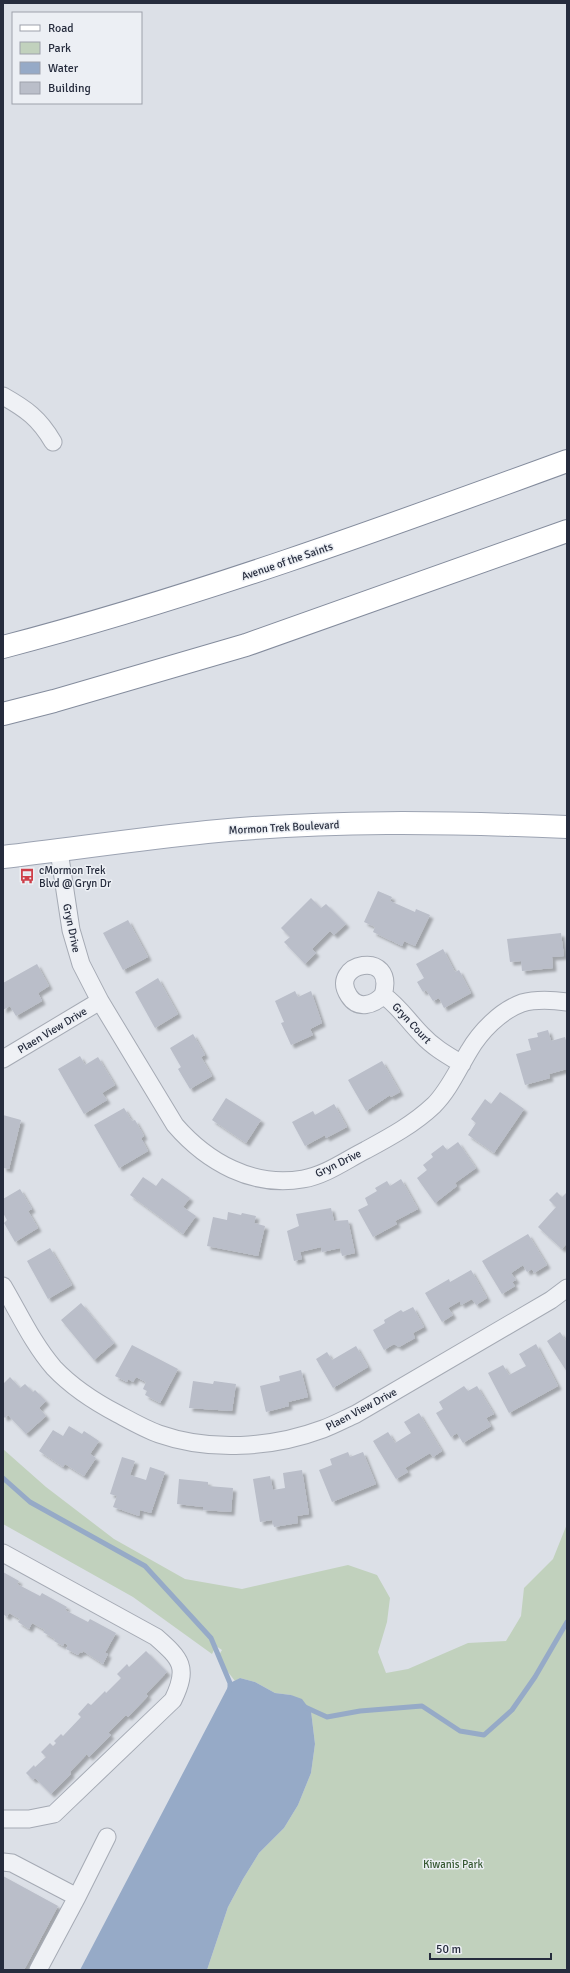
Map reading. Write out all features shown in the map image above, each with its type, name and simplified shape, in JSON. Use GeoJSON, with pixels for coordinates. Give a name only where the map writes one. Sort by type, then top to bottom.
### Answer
{"type":"FeatureCollection","features":[{"type":"Feature","properties":{"kind":"main road","name":"Avenue of the Saints"},"geometry":{"type":"LineString","coordinates":[[3,647],[146,608],[250,574],[567,461]]}},
{"type":"Feature","properties":{"kind":"main road"},"geometry":{"type":"LineString","coordinates":[[3,714],[69,697],[246,644],[567,531]]}},
{"type":"Feature","properties":{"kind":"main road","name":"Mormon Trek Boulevard"},"geometry":{"type":"LineString","coordinates":[[3,857],[208,832],[272,827],[387,822],[485,823],[567,827]]}},
{"type":"Feature","properties":{"kind":"street"},"geometry":{"type":"LineString","coordinates":[[3,396],[32,413],[44,426],[53,442]]}},
{"type":"Feature","properties":{"kind":"street","name":"Gryn Drive"},"geometry":{"type":"LineString","coordinates":[[59,851],[74,946],[81,964],[100,1001],[175,1125],[189,1141],[209,1158],[228,1169],[253,1177],[282,1181],[304,1179],[323,1173],[383,1140],[418,1119],[435,1104],[451,1083],[484,1030],[503,1014],[522,1004],[545,1000],[567,1002]]}},
{"type":"Feature","properties":{"kind":"street","name":"Gryn Court"},"geometry":{"type":"LineString","coordinates":[[383,995],[397,1004],[422,1035],[434,1046],[462,1064]]}},
{"type":"Feature","properties":{"kind":"street","name":"Plaen View Drive"},"geometry":{"type":"LineString","coordinates":[[3,1059],[100,1001]]}},
{"type":"Feature","properties":{"kind":"street","name":"Plaen View Drive"},"geometry":{"type":"LineString","coordinates":[[3,1286],[34,1339],[54,1368],[97,1403],[158,1434],[218,1445],[250,1445],[285,1440],[323,1429],[356,1414],[551,1300],[567,1288]]}},
{"type":"Feature","properties":{"kind":"street"},"geometry":{"type":"LineString","coordinates":[[3,1553],[156,1637],[174,1653],[183,1671],[181,1684],[173,1700],[54,1814],[29,1819],[3,1819]]}},
{"type":"Feature","properties":{"kind":"street"},"geometry":{"type":"LineString","coordinates":[[38,1970],[107,1837]]}},
{"type":"Feature","properties":{"kind":"street"},"geometry":{"type":"LineString","coordinates":[[3,1862],[12,1863],[77,1897]]}},
{"type":"Feature","properties":{"kind":"green space","name":"Kiwanis Park"},"geometry":{"type":"Polygon","coordinates":[[[3,1449],[46,1487],[114,1539],[185,1579],[242,1589],[348,1565],[377,1575],[390,1598],[387,1622],[378,1652],[386,1673],[408,1669],[468,1643],[506,1641],[521,1616],[524,1588],[553,1559],[567,1524],[567,1970],[207,1970],[228,1907],[259,1853],[284,1828],[298,1805],[311,1773],[315,1744],[311,1711],[291,1695],[275,1693],[255,1682],[240,1678],[235,1681],[217,1658],[222,1650],[216,1646],[212,1654],[133,1597],[3,1524],[3,1449]]]}},
{"type":"Feature","properties":{"kind":"water"},"geometry":{"type":"Polygon","coordinates":[[[240,1678],[255,1682],[275,1693],[291,1695],[302,1699],[311,1711],[315,1744],[311,1773],[298,1805],[284,1828],[259,1853],[243,1879],[228,1907],[207,1970],[80,1970],[230,1683],[240,1678]]]}},
{"type":"Feature","properties":{"kind":"building"},"geometry":{"type":"Polygon","coordinates":[[[378,891],[392,897],[390,901],[415,912],[416,909],[430,915],[415,946],[404,941],[402,946],[373,932],[375,927],[364,922],[378,891]]]}},
{"type":"Feature","properties":{"kind":"building"},"geometry":{"type":"Polygon","coordinates":[[[311,898],[321,908],[326,904],[346,924],[334,935],[330,931],[312,949],[316,953],[305,964],[284,942],[290,937],[281,928],[311,898]]]}},
{"type":"Feature","properties":{"kind":"building"},"geometry":{"type":"Polygon","coordinates":[[[128,920],[148,957],[123,970],[103,933],[128,920]]]}},
{"type":"Feature","properties":{"kind":"building"},"geometry":{"type":"Polygon","coordinates":[[[561,933],[564,956],[552,957],[553,968],[522,971],[521,961],[510,962],[507,939],[561,933]]]}},
{"type":"Feature","properties":{"kind":"building"},"geometry":{"type":"Polygon","coordinates":[[[443,949],[455,972],[459,970],[471,993],[444,1008],[439,998],[433,1001],[426,990],[423,992],[417,982],[424,978],[416,964],[443,949]]]}},
{"type":"Feature","properties":{"kind":"building"},"geometry":{"type":"Polygon","coordinates":[[[37,964],[49,986],[38,993],[42,1001],[16,1016],[10,1006],[3,1010],[3,983],[37,964]]]}},
{"type":"Feature","properties":{"kind":"building"},"geometry":{"type":"Polygon","coordinates":[[[158,978],[178,1014],[155,1028],[135,992],[158,978]]]}},
{"type":"Feature","properties":{"kind":"building"},"geometry":{"type":"Polygon","coordinates":[[[295,991],[298,997],[311,991],[322,1023],[310,1029],[313,1035],[291,1045],[281,1023],[284,1022],[275,1001],[295,991]]]}},
{"type":"Feature","properties":{"kind":"building"},"geometry":{"type":"Polygon","coordinates":[[[548,1030],[551,1041],[565,1037],[567,1044],[567,1069],[549,1074],[550,1078],[525,1085],[516,1054],[531,1050],[528,1039],[538,1037],[537,1033],[548,1030]]]}},
{"type":"Feature","properties":{"kind":"building"},"geometry":{"type":"Polygon","coordinates":[[[193,1034],[205,1055],[201,1057],[212,1076],[190,1089],[178,1069],[181,1067],[170,1048],[193,1034]]]}},
{"type":"Feature","properties":{"kind":"building"},"geometry":{"type":"Polygon","coordinates":[[[80,1056],[85,1065],[98,1057],[115,1085],[102,1093],[107,1100],[84,1114],[58,1069],[80,1056]]]}},
{"type":"Feature","properties":{"kind":"building"},"geometry":{"type":"Polygon","coordinates":[[[382,1061],[400,1092],[391,1097],[390,1095],[366,1111],[348,1080],[382,1061]]]}},
{"type":"Feature","properties":{"kind":"building"},"geometry":{"type":"Polygon","coordinates":[[[500,1092],[524,1109],[494,1153],[468,1135],[476,1123],[471,1119],[485,1099],[491,1104],[500,1092]]]}},
{"type":"Feature","properties":{"kind":"building"},"geometry":{"type":"Polygon","coordinates":[[[226,1098],[261,1120],[246,1143],[212,1120],[226,1098]]]}},
{"type":"Feature","properties":{"kind":"building"},"geometry":{"type":"Polygon","coordinates":[[[334,1104],[347,1127],[326,1138],[325,1135],[305,1146],[292,1122],[313,1111],[315,1115],[334,1104]]]}},
{"type":"Feature","properties":{"kind":"building"},"geometry":{"type":"Polygon","coordinates":[[[124,1108],[132,1121],[135,1120],[144,1136],[141,1138],[148,1151],[119,1168],[94,1125],[124,1108]]]}},
{"type":"Feature","properties":{"kind":"building"},"geometry":{"type":"Polygon","coordinates":[[[3,1115],[21,1120],[9,1169],[3,1168],[3,1115]]]}},
{"type":"Feature","properties":{"kind":"building"},"geometry":{"type":"Polygon","coordinates":[[[458,1142],[476,1168],[455,1183],[457,1186],[435,1203],[417,1178],[427,1170],[423,1165],[433,1157],[431,1154],[443,1145],[447,1150],[458,1142]]]}},
{"type":"Feature","properties":{"kind":"building"},"geometry":{"type":"Polygon","coordinates":[[[143,1177],[156,1186],[162,1178],[190,1198],[183,1207],[196,1216],[183,1234],[130,1195],[143,1177]]]}},
{"type":"Feature","properties":{"kind":"building"},"geometry":{"type":"Polygon","coordinates":[[[401,1179],[418,1209],[395,1221],[397,1224],[373,1237],[358,1210],[368,1205],[365,1198],[377,1191],[375,1188],[387,1181],[390,1186],[401,1179]]]}},
{"type":"Feature","properties":{"kind":"building"},"geometry":{"type":"Polygon","coordinates":[[[20,1189],[32,1209],[28,1211],[38,1228],[15,1242],[4,1223],[7,1220],[3,1213],[3,1199],[20,1189]]]}},
{"type":"Feature","properties":{"kind":"building"},"geometry":{"type":"Polygon","coordinates":[[[557,1192],[562,1197],[567,1192],[567,1243],[562,1249],[538,1227],[556,1207],[549,1200],[557,1192]]]}},
{"type":"Feature","properties":{"kind":"building"},"geometry":{"type":"Polygon","coordinates":[[[331,1208],[334,1221],[348,1220],[355,1253],[342,1256],[340,1248],[322,1252],[321,1247],[300,1252],[302,1259],[294,1261],[287,1231],[299,1226],[296,1214],[331,1208]]]}},
{"type":"Feature","properties":{"kind":"building"},"geometry":{"type":"Polygon","coordinates":[[[228,1212],[256,1216],[254,1223],[265,1226],[258,1256],[207,1246],[213,1217],[227,1220],[228,1212]]]}},
{"type":"Feature","properties":{"kind":"building"},"geometry":{"type":"Polygon","coordinates":[[[528,1234],[547,1265],[534,1273],[532,1269],[527,1272],[523,1265],[511,1273],[516,1280],[512,1282],[515,1286],[502,1294],[482,1261],[528,1234]]]}},
{"type":"Feature","properties":{"kind":"building"},"geometry":{"type":"Polygon","coordinates":[[[50,1248],[72,1285],[48,1299],[27,1261],[50,1248]]]}},
{"type":"Feature","properties":{"kind":"building"},"geometry":{"type":"Polygon","coordinates":[[[471,1270],[487,1298],[476,1305],[472,1299],[461,1305],[460,1301],[448,1308],[453,1315],[442,1322],[425,1293],[449,1279],[450,1282],[471,1270]]]}},
{"type":"Feature","properties":{"kind":"building"},"geometry":{"type":"Polygon","coordinates":[[[81,1303],[114,1343],[94,1360],[61,1320],[81,1303]]]}},
{"type":"Feature","properties":{"kind":"building"},"geometry":{"type":"Polygon","coordinates":[[[413,1307],[424,1327],[413,1333],[415,1338],[399,1347],[394,1344],[384,1350],[373,1330],[385,1323],[384,1320],[401,1310],[403,1312],[413,1307]]]}},
{"type":"Feature","properties":{"kind":"building"},"geometry":{"type":"Polygon","coordinates":[[[560,1332],[566,1341],[567,1340],[567,1372],[547,1341],[560,1332]]]}},
{"type":"Feature","properties":{"kind":"building"},"geometry":{"type":"Polygon","coordinates":[[[536,1344],[558,1386],[509,1413],[488,1373],[503,1365],[509,1375],[526,1366],[519,1354],[536,1344]]]}},
{"type":"Feature","properties":{"kind":"building"},"geometry":{"type":"Polygon","coordinates":[[[132,1345],[178,1369],[160,1403],[145,1395],[147,1391],[143,1389],[146,1382],[136,1377],[133,1382],[128,1379],[127,1382],[115,1376],[132,1345]]]}},
{"type":"Feature","properties":{"kind":"building"},"geometry":{"type":"Polygon","coordinates":[[[356,1346],[368,1367],[333,1388],[316,1359],[327,1352],[332,1360],[356,1346]]]}},
{"type":"Feature","properties":{"kind":"building"},"geometry":{"type":"Polygon","coordinates":[[[301,1370],[308,1397],[288,1402],[289,1406],[266,1412],[260,1386],[280,1381],[279,1376],[301,1370]]]}},
{"type":"Feature","properties":{"kind":"building"},"geometry":{"type":"Polygon","coordinates":[[[10,1377],[20,1388],[25,1384],[33,1392],[35,1390],[46,1401],[39,1408],[46,1416],[26,1434],[8,1415],[5,1418],[3,1416],[3,1384],[10,1377]]]}},
{"type":"Feature","properties":{"kind":"building"},"geometry":{"type":"Polygon","coordinates":[[[193,1381],[213,1384],[214,1381],[236,1384],[232,1411],[189,1408],[193,1381]]]}},
{"type":"Feature","properties":{"kind":"building"},"geometry":{"type":"Polygon","coordinates":[[[464,1386],[468,1391],[477,1386],[494,1414],[486,1418],[491,1426],[463,1443],[457,1433],[451,1437],[436,1413],[443,1409],[439,1402],[464,1386]]]}},
{"type":"Feature","properties":{"kind":"building"},"geometry":{"type":"Polygon","coordinates":[[[419,1413],[442,1451],[433,1457],[430,1453],[405,1468],[408,1472],[396,1479],[373,1441],[388,1432],[395,1443],[411,1433],[404,1422],[419,1413]]]}},
{"type":"Feature","properties":{"kind":"building"},"geometry":{"type":"Polygon","coordinates":[[[69,1426],[82,1434],[84,1431],[99,1441],[90,1454],[96,1458],[84,1476],[65,1464],[63,1467],[39,1451],[53,1430],[63,1436],[69,1426]]]}},
{"type":"Feature","properties":{"kind":"building"},"geometry":{"type":"Polygon","coordinates":[[[348,1452],[350,1457],[363,1452],[376,1484],[332,1502],[319,1470],[332,1465],[330,1459],[348,1452]]]}},
{"type":"Feature","properties":{"kind":"building"},"geometry":{"type":"Polygon","coordinates":[[[122,1457],[135,1461],[130,1475],[146,1480],[150,1467],[165,1472],[151,1513],[140,1510],[139,1516],[113,1507],[117,1496],[110,1494],[122,1457]]]}},
{"type":"Feature","properties":{"kind":"building"},"geometry":{"type":"Polygon","coordinates":[[[302,1470],[309,1514],[297,1516],[298,1523],[274,1527],[272,1520],[260,1522],[253,1479],[270,1476],[273,1490],[285,1488],[283,1473],[302,1470]]]}},
{"type":"Feature","properties":{"kind":"building"},"geometry":{"type":"Polygon","coordinates":[[[179,1479],[208,1482],[208,1486],[233,1488],[231,1512],[203,1510],[203,1507],[177,1504],[179,1479]]]}},
{"type":"Feature","properties":{"kind":"building"},"geometry":{"type":"Polygon","coordinates":[[[3,1572],[19,1581],[17,1584],[40,1596],[42,1593],[67,1607],[65,1610],[88,1622],[90,1619],[116,1633],[105,1653],[108,1654],[103,1664],[83,1651],[78,1655],[66,1649],[68,1645],[64,1643],[63,1646],[54,1641],[55,1639],[43,1632],[45,1630],[32,1623],[29,1629],[18,1622],[20,1619],[9,1613],[7,1617],[3,1614],[3,1572]]]}},
{"type":"Feature","properties":{"kind":"building"},"geometry":{"type":"Polygon","coordinates":[[[146,1651],[167,1672],[146,1694],[148,1696],[128,1717],[126,1715],[108,1733],[111,1735],[89,1757],[87,1754],[70,1772],[71,1774],[51,1794],[35,1778],[33,1780],[26,1773],[34,1765],[35,1767],[46,1757],[41,1752],[50,1743],[53,1746],[56,1743],[54,1741],[61,1734],[63,1736],[81,1717],[78,1714],[88,1703],[91,1705],[105,1691],[106,1693],[121,1678],[117,1674],[127,1664],[129,1667],[146,1651]]]}},
{"type":"Feature","properties":{"kind":"building"},"geometry":{"type":"Polygon","coordinates":[[[3,1876],[58,1906],[24,1970],[3,1970],[3,1876]]]}},
{"type":"Feature","properties":{"kind":"waterway"},"geometry":{"type":"LineString","coordinates":[[3,1478],[30,1502],[145,1566],[211,1638],[230,1683],[230,1690]]}},
{"type":"Feature","properties":{"kind":"waterway"},"geometry":{"type":"LineString","coordinates":[[305,1707],[327,1717],[360,1711],[422,1706],[460,1731],[484,1735],[512,1710],[535,1677],[567,1622]]}},
{"type":"Feature","properties":{"kind":"place","name":"cMormon Trek Blvd @ Gryn Dr"},"geometry":{"type":"Point","coordinates":[27,876]}}]}
